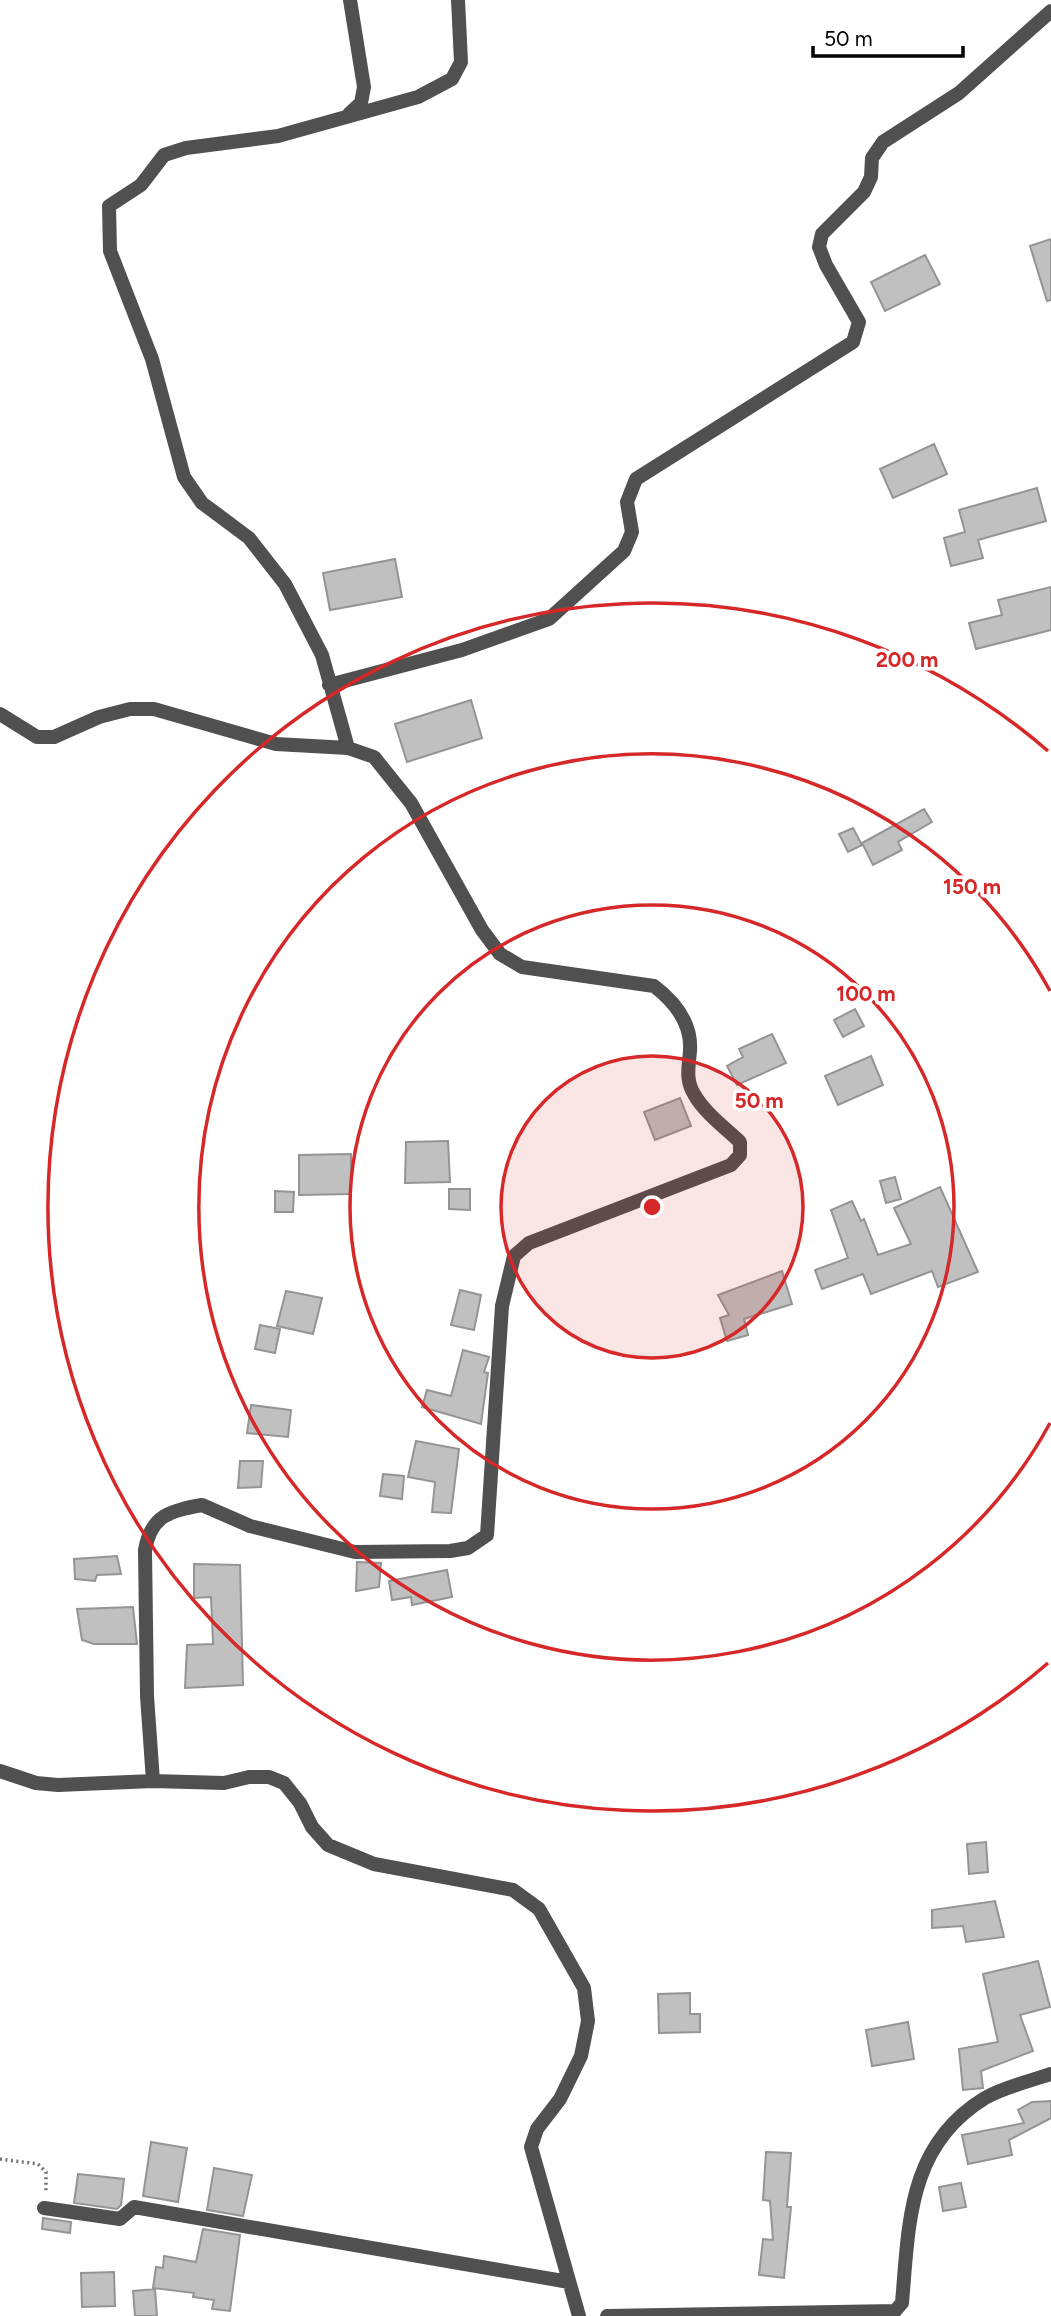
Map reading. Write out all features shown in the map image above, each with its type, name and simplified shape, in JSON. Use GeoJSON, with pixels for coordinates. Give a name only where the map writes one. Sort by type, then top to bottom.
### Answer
{"type":"FeatureCollection","features":[{"type":"Feature","properties":{"kind":"street"},"geometry":{"type":"LineString","coordinates":[[348,115],[361,103],[364,87],[351,0]]}},
{"type":"Feature","properties":{"kind":"street"},"geometry":{"type":"LineString","coordinates":[[348,748],[322,655],[285,584],[249,538],[202,503],[184,477],[152,359],[110,251],[109,206],[141,185],[164,155],[186,148],[278,136],[418,97],[452,79],[461,62],[458,0]]}},
{"type":"Feature","properties":{"kind":"street"},"geometry":{"type":"LineString","coordinates":[[329,685],[463,650],[549,619],[624,551],[632,531],[627,502],[636,479],[853,342],[859,321],[826,265],[819,247],[821,234],[864,192],[872,177],[873,158],[883,142],[959,93],[1051,11]]}},
{"type":"Feature","properties":{"kind":"street"},"geometry":{"type":"LineString","coordinates":[[0,714],[37,737],[54,737],[99,717],[130,709],[155,709],[276,744],[348,748],[373,757],[411,803],[482,930],[500,954],[522,967],[654,986],[670,998],[685,1020],[691,1049],[687,1070],[693,1093],[740,1142],[740,1155],[731,1165],[529,1243],[514,1256],[502,1306],[487,1535],[480,1543],[450,1551],[355,1552],[262,1530],[202,1505],[162,1518],[149,1529],[145,1550],[147,1696],[153,1781]]}},
{"type":"Feature","properties":{"kind":"street"},"geometry":{"type":"LineString","coordinates":[[0,1772],[36,1783],[224,1783],[249,1777],[269,1777],[284,1783],[300,1803],[312,1828],[328,1845],[374,1864],[513,1890],[539,1909],[584,1988],[588,2021],[581,2056],[560,2099],[537,2129],[531,2147],[579,2316]]}},
{"type":"Feature","properties":{"kind":"street"},"geometry":{"type":"LineString","coordinates":[[607,2316],[895,2311],[902,2303],[914,2202],[923,2165],[942,2133],[987,2097],[1051,2074]]}},
{"type":"Feature","properties":{"kind":"street"},"geometry":{"type":"LineString","coordinates":[[44,2208],[120,2219],[134,2207],[569,2282]]}},
{"type":"Feature","properties":{"kind":"path"},"geometry":{"type":"LineString","coordinates":[[0,2159],[38,2164],[46,2172],[44,2208]]}},
{"type":"Feature","properties":{"kind":"building"},"geometry":{"type":"Polygon","coordinates":[[[1051,239],[1051,300],[1047,301],[1030,246],[1051,239]]]}},
{"type":"Feature","properties":{"kind":"building"},"geometry":{"type":"Polygon","coordinates":[[[925,255],[940,284],[885,311],[871,282],[925,255]]]}},
{"type":"Feature","properties":{"kind":"building"},"geometry":{"type":"Polygon","coordinates":[[[934,444],[947,474],[893,498],[880,469],[934,444]]]}},
{"type":"Feature","properties":{"kind":"building"},"geometry":{"type":"Polygon","coordinates":[[[1037,488],[1046,521],[978,540],[983,558],[951,566],[944,538],[965,532],[959,510],[1037,488]]]}},
{"type":"Feature","properties":{"kind":"building"},"geometry":{"type":"Polygon","coordinates":[[[395,559],[402,597],[330,610],[323,573],[395,559]]]}},
{"type":"Feature","properties":{"kind":"building"},"geometry":{"type":"Polygon","coordinates":[[[1051,587],[1051,630],[976,649],[969,623],[1002,615],[998,600],[1051,587]]]}},
{"type":"Feature","properties":{"kind":"building"},"geometry":{"type":"Polygon","coordinates":[[[471,700],[482,738],[407,762],[395,724],[471,700]]]}},
{"type":"Feature","properties":{"kind":"building"},"geometry":{"type":"Polygon","coordinates":[[[924,809],[932,822],[898,842],[902,850],[873,865],[862,843],[924,809]]]}},
{"type":"Feature","properties":{"kind":"building"},"geometry":{"type":"Polygon","coordinates":[[[853,828],[862,845],[848,852],[839,834],[853,828]]]}},
{"type":"Feature","properties":{"kind":"building"},"geometry":{"type":"Polygon","coordinates":[[[855,1009],[864,1026],[843,1037],[834,1020],[855,1009]]]}},
{"type":"Feature","properties":{"kind":"building"},"geometry":{"type":"Polygon","coordinates":[[[772,1034],[786,1063],[737,1085],[727,1066],[743,1057],[739,1049],[772,1034]]]}},
{"type":"Feature","properties":{"kind":"building"},"geometry":{"type":"Polygon","coordinates":[[[871,1056],[883,1085],[838,1105],[825,1076],[871,1056]]]}},
{"type":"Feature","properties":{"kind":"building"},"geometry":{"type":"Polygon","coordinates":[[[680,1098],[691,1126],[655,1140],[644,1112],[680,1098]]]}},
{"type":"Feature","properties":{"kind":"building"},"geometry":{"type":"Polygon","coordinates":[[[448,1141],[450,1182],[405,1183],[406,1142],[448,1141]]]}},
{"type":"Feature","properties":{"kind":"building"},"geometry":{"type":"Polygon","coordinates":[[[351,1154],[351,1194],[299,1195],[299,1155],[351,1154]]]}},
{"type":"Feature","properties":{"kind":"building"},"geometry":{"type":"Polygon","coordinates":[[[895,1177],[901,1199],[886,1203],[880,1181],[895,1177]]]}},
{"type":"Feature","properties":{"kind":"building"},"geometry":{"type":"Polygon","coordinates":[[[940,1187],[978,1272],[938,1287],[932,1271],[871,1294],[863,1274],[822,1289],[815,1270],[848,1258],[831,1210],[852,1201],[861,1221],[864,1219],[878,1255],[911,1244],[894,1208],[940,1187]]]}},
{"type":"Feature","properties":{"kind":"building"},"geometry":{"type":"Polygon","coordinates":[[[449,1189],[470,1189],[470,1210],[449,1209],[449,1189]]]}},
{"type":"Feature","properties":{"kind":"building"},"geometry":{"type":"Polygon","coordinates":[[[275,1191],[294,1192],[293,1212],[275,1212],[275,1191]]]}},
{"type":"Feature","properties":{"kind":"building"},"geometry":{"type":"Polygon","coordinates":[[[782,1271],[792,1304],[744,1319],[748,1335],[727,1341],[720,1318],[729,1315],[718,1295],[782,1271]]]}},
{"type":"Feature","properties":{"kind":"building"},"geometry":{"type":"Polygon","coordinates":[[[460,1290],[481,1295],[474,1330],[451,1325],[460,1290]]]}},
{"type":"Feature","properties":{"kind":"building"},"geometry":{"type":"Polygon","coordinates":[[[286,1291],[322,1298],[313,1334],[277,1326],[286,1291]]]}},
{"type":"Feature","properties":{"kind":"building"},"geometry":{"type":"Polygon","coordinates":[[[260,1325],[280,1329],[275,1353],[255,1349],[260,1325]]]}},
{"type":"Feature","properties":{"kind":"building"},"geometry":{"type":"Polygon","coordinates":[[[463,1350],[489,1357],[484,1372],[488,1373],[481,1424],[422,1407],[427,1390],[451,1396],[463,1350]]]}},
{"type":"Feature","properties":{"kind":"building"},"geometry":{"type":"Polygon","coordinates":[[[251,1405],[291,1410],[288,1437],[247,1433],[251,1405]]]}},
{"type":"Feature","properties":{"kind":"building"},"geometry":{"type":"Polygon","coordinates":[[[416,1441],[459,1449],[451,1513],[432,1512],[435,1482],[408,1477],[416,1441]]]}},
{"type":"Feature","properties":{"kind":"building"},"geometry":{"type":"Polygon","coordinates":[[[240,1461],[263,1461],[261,1487],[238,1488],[240,1461]]]}},
{"type":"Feature","properties":{"kind":"building"},"geometry":{"type":"Polygon","coordinates":[[[383,1474],[404,1476],[402,1499],[380,1496],[383,1474]]]}},
{"type":"Feature","properties":{"kind":"building"},"geometry":{"type":"Polygon","coordinates":[[[117,1556],[121,1574],[97,1575],[95,1581],[75,1579],[74,1559],[117,1556]]]}},
{"type":"Feature","properties":{"kind":"building"},"geometry":{"type":"Polygon","coordinates":[[[357,1562],[381,1563],[379,1587],[356,1591],[357,1562]]]}},
{"type":"Feature","properties":{"kind":"building"},"geometry":{"type":"Polygon","coordinates":[[[194,1564],[240,1565],[243,1685],[185,1688],[187,1645],[213,1644],[211,1597],[194,1598],[194,1564]]]}},
{"type":"Feature","properties":{"kind":"building"},"geometry":{"type":"Polygon","coordinates":[[[447,1570],[452,1597],[412,1605],[411,1597],[392,1600],[389,1581],[447,1570]]]}},
{"type":"Feature","properties":{"kind":"building"},"geometry":{"type":"Polygon","coordinates":[[[133,1607],[137,1644],[94,1644],[82,1640],[77,1609],[133,1607]]]}},
{"type":"Feature","properties":{"kind":"building"},"geometry":{"type":"Polygon","coordinates":[[[986,1842],[988,1872],[969,1874],[967,1844],[986,1842]]]}},
{"type":"Feature","properties":{"kind":"building"},"geometry":{"type":"Polygon","coordinates":[[[995,1901],[1004,1937],[966,1942],[963,1926],[932,1928],[932,1910],[995,1901]]]}},
{"type":"Feature","properties":{"kind":"building"},"geometry":{"type":"Polygon","coordinates":[[[1038,1961],[1050,2007],[1020,2015],[1033,2051],[981,2071],[983,2088],[963,2090],[959,2049],[998,2042],[983,1974],[1038,1961]]]}},
{"type":"Feature","properties":{"kind":"building"},"geometry":{"type":"Polygon","coordinates":[[[690,1993],[690,2014],[700,2014],[700,2032],[659,2033],[658,1994],[690,1993]]]}},
{"type":"Feature","properties":{"kind":"building"},"geometry":{"type":"Polygon","coordinates":[[[908,2022],[914,2059],[872,2066],[866,2030],[908,2022]]]}},
{"type":"Feature","properties":{"kind":"building"},"geometry":{"type":"Polygon","coordinates":[[[1051,2101],[1051,2118],[1009,2140],[1012,2155],[968,2164],[962,2135],[1024,2123],[1018,2110],[1032,2102],[1051,2101]]]}},
{"type":"Feature","properties":{"kind":"building"},"geometry":{"type":"Polygon","coordinates":[[[151,2142],[187,2148],[178,2202],[143,2196],[151,2142]]]}},
{"type":"Feature","properties":{"kind":"building"},"geometry":{"type":"Polygon","coordinates":[[[766,2152],[791,2153],[787,2207],[791,2207],[784,2278],[759,2275],[763,2239],[773,2240],[770,2201],[763,2200],[766,2152]]]}},
{"type":"Feature","properties":{"kind":"building"},"geometry":{"type":"Polygon","coordinates":[[[214,2168],[252,2175],[243,2216],[207,2210],[214,2168]]]}},
{"type":"Feature","properties":{"kind":"building"},"geometry":{"type":"Polygon","coordinates":[[[78,2174],[124,2179],[121,2205],[117,2209],[74,2203],[78,2174]]]}},
{"type":"Feature","properties":{"kind":"building"},"geometry":{"type":"Polygon","coordinates":[[[961,2183],[966,2207],[943,2211],[939,2187],[961,2183]]]}},
{"type":"Feature","properties":{"kind":"building"},"geometry":{"type":"Polygon","coordinates":[[[43,2218],[71,2222],[70,2233],[42,2229],[43,2218]]]}},
{"type":"Feature","properties":{"kind":"building"},"geometry":{"type":"Polygon","coordinates":[[[203,2229],[240,2235],[230,2311],[212,2309],[214,2300],[193,2297],[194,2293],[153,2288],[156,2267],[163,2268],[164,2256],[196,2262],[203,2229]]]}},
{"type":"Feature","properties":{"kind":"building"},"geometry":{"type":"Polygon","coordinates":[[[114,2272],[115,2306],[82,2307],[81,2273],[114,2272]]]}},
{"type":"Feature","properties":{"kind":"building"},"geometry":{"type":"Polygon","coordinates":[[[155,2289],[157,2316],[135,2316],[133,2291],[155,2289]]]}}]}
